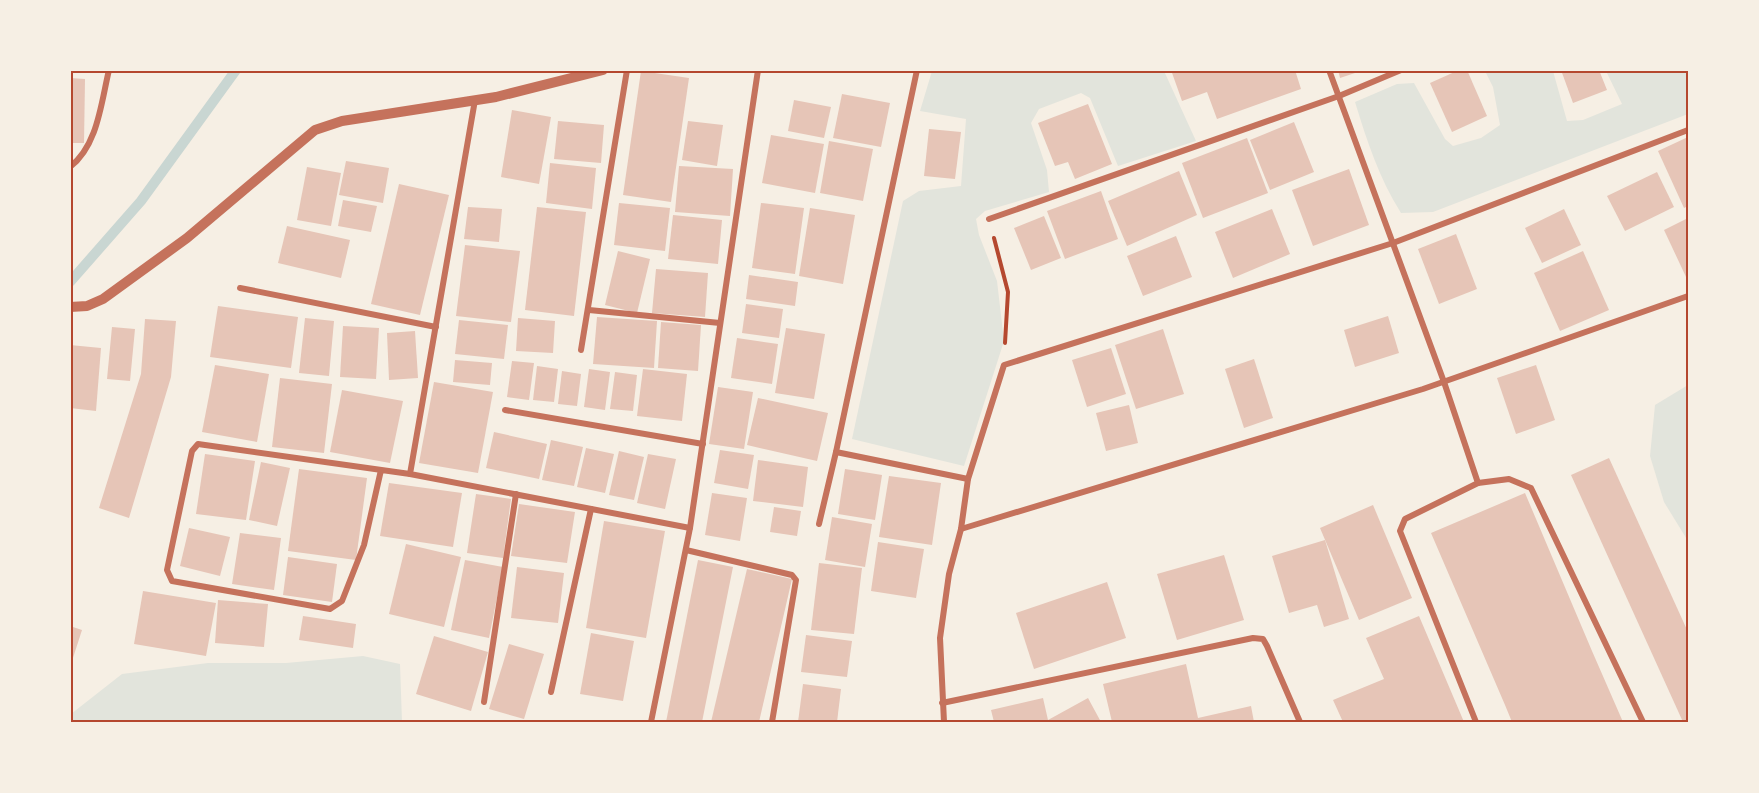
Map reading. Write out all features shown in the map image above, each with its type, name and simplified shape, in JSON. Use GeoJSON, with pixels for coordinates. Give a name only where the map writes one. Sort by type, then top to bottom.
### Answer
{"type":"FeatureCollection","features":[{"type":"Feature","properties":{"kind":"street"},"geometry":{"type":"LineString","coordinates":[[70,167],[78,161],[93,137],[109,70]]}},
{"type":"Feature","properties":{"kind":"street"},"geometry":{"type":"LineString","coordinates":[[70,307],[87,306],[103,299],[187,238],[315,130],[342,121],[475,100],[603,70]]}},
{"type":"Feature","properties":{"kind":"street"},"geometry":{"type":"LineString","coordinates":[[581,350],[627,70]]}},
{"type":"Feature","properties":{"kind":"street"},"geometry":{"type":"LineString","coordinates":[[651,723],[690,528],[758,70]]}},
{"type":"Feature","properties":{"kind":"street"},"geometry":{"type":"LineString","coordinates":[[819,524],[917,70]]}},
{"type":"Feature","properties":{"kind":"street"},"geometry":{"type":"LineString","coordinates":[[1329,70],[1444,382],[1478,483]]}},
{"type":"Feature","properties":{"kind":"street"},"geometry":{"type":"LineString","coordinates":[[988,219],[1339,96],[1401,70]]}},
{"type":"Feature","properties":{"kind":"street"},"geometry":{"type":"LineString","coordinates":[[410,474],[475,100]]}},
{"type":"Feature","properties":{"kind":"street"},"geometry":{"type":"LineString","coordinates":[[944,723],[940,638],[949,574],[961,529],[968,479],[1004,365],[1393,243],[1689,130]]}},
{"type":"Feature","properties":{"kind":"street"},"geometry":{"type":"LineString","coordinates":[[240,288],[436,327]]}},
{"type":"Feature","properties":{"kind":"street"},"geometry":{"type":"LineString","coordinates":[[961,529],[1444,382],[1689,296]]}},
{"type":"Feature","properties":{"kind":"street"},"geometry":{"type":"LineString","coordinates":[[589,310],[720,323]]}},
{"type":"Feature","properties":{"kind":"street"},"geometry":{"type":"LineString","coordinates":[[505,410],[703,444]]}},
{"type":"Feature","properties":{"kind":"street"},"geometry":{"type":"LineString","coordinates":[[381,470],[364,545],[342,601],[330,609],[172,581],[167,570],[192,451],[198,444],[410,474],[690,528]]}},
{"type":"Feature","properties":{"kind":"street"},"geometry":{"type":"LineString","coordinates":[[836,452],[968,479]]}},
{"type":"Feature","properties":{"kind":"street"},"geometry":{"type":"LineString","coordinates":[[1476,723],[1400,531],[1405,519],[1478,483],[1509,479],[1531,488],[1642,723]]}},
{"type":"Feature","properties":{"kind":"street"},"geometry":{"type":"LineString","coordinates":[[484,702],[516,494]]}},
{"type":"Feature","properties":{"kind":"street"},"geometry":{"type":"LineString","coordinates":[[551,692],[591,509]]}},
{"type":"Feature","properties":{"kind":"street"},"geometry":{"type":"LineString","coordinates":[[686,549],[792,575],[796,580],[772,723]]}},
{"type":"Feature","properties":{"kind":"street"},"geometry":{"type":"LineString","coordinates":[[942,703],[1253,638],[1263,639],[1267,646],[1300,723]]}},
{"type":"Feature","properties":{"kind":"path"},"geometry":{"type":"LineString","coordinates":[[988,219],[1008,292],[1004,365]]}},
{"type":"Feature","properties":{"kind":"shaded area"},"geometry":{"type":"Polygon","coordinates":[[[932,71],[1164,71],[1196,141],[1118,166],[1090,98],[1081,93],[1039,109],[1031,123],[1047,170],[1049,192],[985,211],[976,219],[979,235],[997,281],[1004,341],[964,466],[852,439],[903,201],[919,191],[961,186],[966,119],[920,111],[932,71]]]}},
{"type":"Feature","properties":{"kind":"shaded area"},"geometry":{"type":"Polygon","coordinates":[[[1485,71],[1553,71],[1567,121],[1583,120],[1622,104],[1606,71],[1688,71],[1688,114],[1433,212],[1401,213],[1380,173],[1355,102],[1397,84],[1414,83],[1445,139],[1453,146],[1481,138],[1500,125],[1493,87],[1485,71]]]}},
{"type":"Feature","properties":{"kind":"shaded area"},"geometry":{"type":"Polygon","coordinates":[[[1688,385],[1688,541],[1664,502],[1650,456],[1655,405],[1688,385]]]}},
{"type":"Feature","properties":{"kind":"shaded area"},"geometry":{"type":"Polygon","coordinates":[[[363,656],[400,664],[402,722],[71,722],[71,714],[122,674],[208,663],[286,663],[363,656]]]}},
{"type":"Feature","properties":{"kind":"building"},"geometry":{"type":"Polygon","coordinates":[[[1171,70],[1295,70],[1301,89],[1217,119],[1207,92],[1182,101],[1171,70]]]}},
{"type":"Feature","properties":{"kind":"building"},"geometry":{"type":"Polygon","coordinates":[[[1338,70],[1361,70],[1361,71],[1340,78],[1338,70]]]}},
{"type":"Feature","properties":{"kind":"building"},"geometry":{"type":"Polygon","coordinates":[[[1459,70],[1467,70],[1487,116],[1452,132],[1430,83],[1459,70]]]}},
{"type":"Feature","properties":{"kind":"building"},"geometry":{"type":"Polygon","coordinates":[[[1561,70],[1599,70],[1607,90],[1573,103],[1561,70]]]}},
{"type":"Feature","properties":{"kind":"building"},"geometry":{"type":"Polygon","coordinates":[[[641,71],[689,78],[671,202],[623,195],[641,71]]]}},
{"type":"Feature","properties":{"kind":"building"},"geometry":{"type":"Polygon","coordinates":[[[70,78],[85,79],[84,143],[70,143],[70,78]]]}},
{"type":"Feature","properties":{"kind":"building"},"geometry":{"type":"Polygon","coordinates":[[[842,94],[890,103],[881,147],[833,138],[842,94]]]}},
{"type":"Feature","properties":{"kind":"building"},"geometry":{"type":"Polygon","coordinates":[[[794,100],[831,107],[824,138],[788,131],[794,100]]]}},
{"type":"Feature","properties":{"kind":"building"},"geometry":{"type":"Polygon","coordinates":[[[1088,104],[1112,164],[1075,179],[1068,162],[1055,166],[1038,123],[1088,104]]]}},
{"type":"Feature","properties":{"kind":"building"},"geometry":{"type":"Polygon","coordinates":[[[512,110],[551,117],[539,184],[501,177],[512,110]]]}},
{"type":"Feature","properties":{"kind":"building"},"geometry":{"type":"Polygon","coordinates":[[[558,121],[604,125],[601,163],[554,159],[558,121]]]}},
{"type":"Feature","properties":{"kind":"building"},"geometry":{"type":"Polygon","coordinates":[[[688,121],[723,125],[717,166],[682,160],[688,121]]]}},
{"type":"Feature","properties":{"kind":"building"},"geometry":{"type":"Polygon","coordinates":[[[1294,122],[1314,172],[1270,190],[1250,140],[1294,122]]]}},
{"type":"Feature","properties":{"kind":"building"},"geometry":{"type":"Polygon","coordinates":[[[929,129],[961,132],[955,179],[924,176],[929,129]]]}},
{"type":"Feature","properties":{"kind":"building"},"geometry":{"type":"Polygon","coordinates":[[[771,135],[824,144],[815,193],[762,183],[771,135]]]}},
{"type":"Feature","properties":{"kind":"building"},"geometry":{"type":"Polygon","coordinates":[[[1688,137],[1688,206],[1684,208],[1658,151],[1688,137]]]}},
{"type":"Feature","properties":{"kind":"building"},"geometry":{"type":"Polygon","coordinates":[[[1247,138],[1268,193],[1203,218],[1182,163],[1247,138]]]}},
{"type":"Feature","properties":{"kind":"building"},"geometry":{"type":"Polygon","coordinates":[[[829,141],[873,149],[863,201],[820,193],[829,141]]]}},
{"type":"Feature","properties":{"kind":"building"},"geometry":{"type":"Polygon","coordinates":[[[346,161],[389,168],[383,203],[339,195],[346,161]]]}},
{"type":"Feature","properties":{"kind":"building"},"geometry":{"type":"Polygon","coordinates":[[[550,163],[596,168],[592,209],[546,203],[550,163]]]}},
{"type":"Feature","properties":{"kind":"building"},"geometry":{"type":"Polygon","coordinates":[[[679,166],[733,169],[730,216],[675,212],[679,166]]]}},
{"type":"Feature","properties":{"kind":"building"},"geometry":{"type":"Polygon","coordinates":[[[307,167],[341,173],[331,226],[297,220],[307,167]]]}},
{"type":"Feature","properties":{"kind":"building"},"geometry":{"type":"Polygon","coordinates":[[[1349,169],[1369,225],[1313,246],[1292,190],[1349,169]]]}},
{"type":"Feature","properties":{"kind":"building"},"geometry":{"type":"Polygon","coordinates":[[[1179,171],[1197,215],[1127,246],[1108,201],[1179,171]]]}},
{"type":"Feature","properties":{"kind":"building"},"geometry":{"type":"Polygon","coordinates":[[[1657,172],[1674,207],[1625,231],[1607,196],[1657,172]]]}},
{"type":"Feature","properties":{"kind":"building"},"geometry":{"type":"Polygon","coordinates":[[[399,184],[449,195],[420,315],[371,304],[399,184]]]}},
{"type":"Feature","properties":{"kind":"building"},"geometry":{"type":"Polygon","coordinates":[[[1101,191],[1118,239],[1065,259],[1047,211],[1101,191]]]}},
{"type":"Feature","properties":{"kind":"building"},"geometry":{"type":"Polygon","coordinates":[[[343,200],[377,206],[371,232],[338,226],[343,200]]]}},
{"type":"Feature","properties":{"kind":"building"},"geometry":{"type":"Polygon","coordinates":[[[619,203],[670,208],[665,251],[614,245],[619,203]]]}},
{"type":"Feature","properties":{"kind":"building"},"geometry":{"type":"Polygon","coordinates":[[[761,203],[804,208],[795,274],[752,268],[761,203]]]}},
{"type":"Feature","properties":{"kind":"building"},"geometry":{"type":"Polygon","coordinates":[[[468,207],[502,209],[499,242],[464,239],[468,207]]]}},
{"type":"Feature","properties":{"kind":"building"},"geometry":{"type":"Polygon","coordinates":[[[537,207],[586,212],[574,316],[525,310],[537,207]]]}},
{"type":"Feature","properties":{"kind":"building"},"geometry":{"type":"Polygon","coordinates":[[[810,208],[855,215],[843,284],[799,276],[810,208]]]}},
{"type":"Feature","properties":{"kind":"building"},"geometry":{"type":"Polygon","coordinates":[[[1272,209],[1290,254],[1233,278],[1215,232],[1272,209]]]}},
{"type":"Feature","properties":{"kind":"building"},"geometry":{"type":"Polygon","coordinates":[[[1564,209],[1581,245],[1542,263],[1525,228],[1564,209]]]}},
{"type":"Feature","properties":{"kind":"building"},"geometry":{"type":"Polygon","coordinates":[[[673,215],[722,220],[718,264],[668,259],[673,215]]]}},
{"type":"Feature","properties":{"kind":"building"},"geometry":{"type":"Polygon","coordinates":[[[1044,216],[1061,258],[1031,270],[1014,228],[1044,216]]]}},
{"type":"Feature","properties":{"kind":"building"},"geometry":{"type":"Polygon","coordinates":[[[1688,218],[1688,279],[1687,279],[1664,230],[1688,218]]]}},
{"type":"Feature","properties":{"kind":"building"},"geometry":{"type":"Polygon","coordinates":[[[287,226],[350,240],[341,278],[278,263],[287,226]]]}},
{"type":"Feature","properties":{"kind":"building"},"geometry":{"type":"Polygon","coordinates":[[[1456,234],[1477,289],[1439,304],[1418,249],[1456,234]]]}},
{"type":"Feature","properties":{"kind":"building"},"geometry":{"type":"Polygon","coordinates":[[[1176,236],[1192,277],[1143,296],[1127,256],[1176,236]]]}},
{"type":"Feature","properties":{"kind":"building"},"geometry":{"type":"Polygon","coordinates":[[[465,245],[520,251],[511,322],[456,316],[465,245]]]}},
{"type":"Feature","properties":{"kind":"building"},"geometry":{"type":"Polygon","coordinates":[[[618,251],[650,259],[637,313],[605,305],[618,251]]]}},
{"type":"Feature","properties":{"kind":"building"},"geometry":{"type":"Polygon","coordinates":[[[1583,251],[1609,310],[1560,331],[1534,273],[1583,251]]]}},
{"type":"Feature","properties":{"kind":"building"},"geometry":{"type":"Polygon","coordinates":[[[656,269],[708,273],[705,317],[652,313],[656,269]]]}},
{"type":"Feature","properties":{"kind":"building"},"geometry":{"type":"Polygon","coordinates":[[[749,275],[798,282],[795,306],[746,299],[749,275]]]}},
{"type":"Feature","properties":{"kind":"building"},"geometry":{"type":"Polygon","coordinates":[[[746,304],[783,309],[779,338],[742,333],[746,304]]]}},
{"type":"Feature","properties":{"kind":"building"},"geometry":{"type":"Polygon","coordinates":[[[218,306],[298,317],[291,368],[210,357],[218,306]]]}},
{"type":"Feature","properties":{"kind":"building"},"geometry":{"type":"Polygon","coordinates":[[[1388,316],[1399,353],[1355,367],[1344,330],[1388,316]]]}},
{"type":"Feature","properties":{"kind":"building"},"geometry":{"type":"Polygon","coordinates":[[[597,317],[657,321],[654,368],[593,364],[597,317]]]}},
{"type":"Feature","properties":{"kind":"building"},"geometry":{"type":"Polygon","coordinates":[[[305,318],[334,321],[329,376],[299,373],[305,318]]]}},
{"type":"Feature","properties":{"kind":"building"},"geometry":{"type":"Polygon","coordinates":[[[518,318],[555,321],[553,353],[516,351],[518,318]]]}},
{"type":"Feature","properties":{"kind":"building"},"geometry":{"type":"Polygon","coordinates":[[[145,319],[176,321],[171,377],[129,518],[99,508],[141,374],[145,319]]]}},
{"type":"Feature","properties":{"kind":"building"},"geometry":{"type":"Polygon","coordinates":[[[459,320],[508,325],[504,359],[455,354],[459,320]]]}},
{"type":"Feature","properties":{"kind":"building"},"geometry":{"type":"Polygon","coordinates":[[[661,322],[701,325],[698,371],[658,368],[661,322]]]}},
{"type":"Feature","properties":{"kind":"building"},"geometry":{"type":"Polygon","coordinates":[[[343,326],[379,328],[376,379],[340,377],[343,326]]]}},
{"type":"Feature","properties":{"kind":"building"},"geometry":{"type":"Polygon","coordinates":[[[112,327],[135,329],[130,381],[107,379],[112,327]]]}},
{"type":"Feature","properties":{"kind":"building"},"geometry":{"type":"Polygon","coordinates":[[[786,328],[825,334],[814,399],[775,393],[786,328]]]}},
{"type":"Feature","properties":{"kind":"building"},"geometry":{"type":"Polygon","coordinates":[[[1163,329],[1184,394],[1136,409],[1115,345],[1163,329]]]}},
{"type":"Feature","properties":{"kind":"building"},"geometry":{"type":"Polygon","coordinates":[[[415,331],[418,378],[389,380],[387,333],[415,331]]]}},
{"type":"Feature","properties":{"kind":"building"},"geometry":{"type":"Polygon","coordinates":[[[737,338],[778,344],[772,384],[731,378],[737,338]]]}},
{"type":"Feature","properties":{"kind":"building"},"geometry":{"type":"Polygon","coordinates":[[[70,345],[101,348],[96,411],[70,408],[70,345]]]}},
{"type":"Feature","properties":{"kind":"building"},"geometry":{"type":"Polygon","coordinates":[[[1111,348],[1126,394],[1087,407],[1072,360],[1111,348]]]}},
{"type":"Feature","properties":{"kind":"building"},"geometry":{"type":"Polygon","coordinates":[[[1254,359],[1273,418],[1244,428],[1225,369],[1254,359]]]}},
{"type":"Feature","properties":{"kind":"building"},"geometry":{"type":"Polygon","coordinates":[[[455,360],[492,363],[490,385],[453,382],[455,360]]]}},
{"type":"Feature","properties":{"kind":"building"},"geometry":{"type":"Polygon","coordinates":[[[512,361],[534,363],[529,400],[507,397],[512,361]]]}},
{"type":"Feature","properties":{"kind":"building"},"geometry":{"type":"Polygon","coordinates":[[[215,365],[269,374],[257,442],[202,432],[215,365]]]}},
{"type":"Feature","properties":{"kind":"building"},"geometry":{"type":"Polygon","coordinates":[[[1536,365],[1555,420],[1516,434],[1497,378],[1536,365]]]}},
{"type":"Feature","properties":{"kind":"building"},"geometry":{"type":"Polygon","coordinates":[[[537,366],[558,369],[554,402],[533,400],[537,366]]]}},
{"type":"Feature","properties":{"kind":"building"},"geometry":{"type":"Polygon","coordinates":[[[589,369],[610,372],[605,410],[584,407],[589,369]]]}},
{"type":"Feature","properties":{"kind":"building"},"geometry":{"type":"Polygon","coordinates":[[[643,369],[687,374],[682,421],[637,416],[643,369]]]}},
{"type":"Feature","properties":{"kind":"building"},"geometry":{"type":"Polygon","coordinates":[[[562,371],[581,374],[577,406],[558,404],[562,371]]]}},
{"type":"Feature","properties":{"kind":"building"},"geometry":{"type":"Polygon","coordinates":[[[615,372],[637,375],[633,411],[610,409],[615,372]]]}},
{"type":"Feature","properties":{"kind":"building"},"geometry":{"type":"Polygon","coordinates":[[[280,378],[332,384],[324,453],[272,447],[280,378]]]}},
{"type":"Feature","properties":{"kind":"building"},"geometry":{"type":"Polygon","coordinates":[[[434,382],[493,392],[478,473],[419,463],[434,382]]]}},
{"type":"Feature","properties":{"kind":"building"},"geometry":{"type":"Polygon","coordinates":[[[718,387],[753,392],[744,449],[709,444],[718,387]]]}},
{"type":"Feature","properties":{"kind":"building"},"geometry":{"type":"Polygon","coordinates":[[[342,390],[403,401],[390,463],[330,452],[342,390]]]}},
{"type":"Feature","properties":{"kind":"building"},"geometry":{"type":"Polygon","coordinates":[[[758,398],[828,413],[817,461],[747,445],[758,398]]]}},
{"type":"Feature","properties":{"kind":"building"},"geometry":{"type":"Polygon","coordinates":[[[1129,405],[1138,443],[1106,451],[1096,413],[1129,405]]]}},
{"type":"Feature","properties":{"kind":"building"},"geometry":{"type":"Polygon","coordinates":[[[494,432],[547,444],[539,479],[486,468],[494,432]]]}},
{"type":"Feature","properties":{"kind":"building"},"geometry":{"type":"Polygon","coordinates":[[[551,440],[583,447],[574,486],[542,480],[551,440]]]}},
{"type":"Feature","properties":{"kind":"building"},"geometry":{"type":"Polygon","coordinates":[[[586,448],[614,454],[605,493],[577,487],[586,448]]]}},
{"type":"Feature","properties":{"kind":"building"},"geometry":{"type":"Polygon","coordinates":[[[720,450],[754,455],[748,489],[714,483],[720,450]]]}},
{"type":"Feature","properties":{"kind":"building"},"geometry":{"type":"Polygon","coordinates":[[[619,451],[644,457],[634,500],[609,495],[619,451]]]}},
{"type":"Feature","properties":{"kind":"building"},"geometry":{"type":"Polygon","coordinates":[[[205,454],[255,461],[246,520],[196,514],[205,454]]]}},
{"type":"Feature","properties":{"kind":"building"},"geometry":{"type":"Polygon","coordinates":[[[648,454],[676,459],[665,509],[637,503],[648,454]]]}},
{"type":"Feature","properties":{"kind":"building"},"geometry":{"type":"Polygon","coordinates":[[[1609,458],[1688,632],[1688,722],[1683,722],[1571,475],[1609,458]]]}},
{"type":"Feature","properties":{"kind":"building"},"geometry":{"type":"Polygon","coordinates":[[[758,460],[808,467],[803,507],[753,501],[758,460]]]}},
{"type":"Feature","properties":{"kind":"building"},"geometry":{"type":"Polygon","coordinates":[[[261,462],[290,468],[277,526],[249,520],[261,462]]]}},
{"type":"Feature","properties":{"kind":"building"},"geometry":{"type":"Polygon","coordinates":[[[299,469],[367,478],[356,560],[288,551],[299,469]]]}},
{"type":"Feature","properties":{"kind":"building"},"geometry":{"type":"Polygon","coordinates":[[[845,469],[882,475],[875,520],[838,514],[845,469]]]}},
{"type":"Feature","properties":{"kind":"building"},"geometry":{"type":"Polygon","coordinates":[[[889,476],[941,483],[932,545],[879,537],[889,476]]]}},
{"type":"Feature","properties":{"kind":"building"},"geometry":{"type":"Polygon","coordinates":[[[389,483],[462,493],[453,547],[380,536],[389,483]]]}},
{"type":"Feature","properties":{"kind":"building"},"geometry":{"type":"Polygon","coordinates":[[[712,493],[747,498],[740,541],[705,535],[712,493]]]}},
{"type":"Feature","properties":{"kind":"building"},"geometry":{"type":"Polygon","coordinates":[[[1525,493],[1623,722],[1512,722],[1431,533],[1525,493]]]}},
{"type":"Feature","properties":{"kind":"building"},"geometry":{"type":"Polygon","coordinates":[[[476,494],[511,499],[503,558],[467,553],[476,494]]]}},
{"type":"Feature","properties":{"kind":"building"},"geometry":{"type":"Polygon","coordinates":[[[519,504],[575,512],[567,563],[511,556],[519,504]]]}},
{"type":"Feature","properties":{"kind":"building"},"geometry":{"type":"Polygon","coordinates":[[[1373,505],[1412,598],[1359,620],[1320,528],[1373,505]]]}},
{"type":"Feature","properties":{"kind":"building"},"geometry":{"type":"Polygon","coordinates":[[[774,507],[801,511],[797,536],[770,532],[774,507]]]}},
{"type":"Feature","properties":{"kind":"building"},"geometry":{"type":"Polygon","coordinates":[[[832,517],[872,524],[865,567],[825,560],[832,517]]]}},
{"type":"Feature","properties":{"kind":"building"},"geometry":{"type":"Polygon","coordinates":[[[604,521],[665,531],[646,638],[586,628],[604,521]]]}},
{"type":"Feature","properties":{"kind":"building"},"geometry":{"type":"Polygon","coordinates":[[[189,528],[230,537],[220,576],[180,566],[189,528]]]}},
{"type":"Feature","properties":{"kind":"building"},"geometry":{"type":"Polygon","coordinates":[[[240,533],[281,538],[274,590],[232,584],[240,533]]]}},
{"type":"Feature","properties":{"kind":"building"},"geometry":{"type":"Polygon","coordinates":[[[1325,540],[1349,619],[1324,627],[1317,605],[1289,613],[1272,556],[1325,540]]]}},
{"type":"Feature","properties":{"kind":"building"},"geometry":{"type":"Polygon","coordinates":[[[878,542],[924,549],[916,598],[871,591],[878,542]]]}},
{"type":"Feature","properties":{"kind":"building"},"geometry":{"type":"Polygon","coordinates":[[[406,544],[461,557],[444,627],[389,614],[406,544]]]}},
{"type":"Feature","properties":{"kind":"building"},"geometry":{"type":"Polygon","coordinates":[[[1224,555],[1244,620],[1177,640],[1157,574],[1224,555]]]}},
{"type":"Feature","properties":{"kind":"building"},"geometry":{"type":"Polygon","coordinates":[[[288,557],[337,564],[332,602],[283,595],[288,557]]]}},
{"type":"Feature","properties":{"kind":"building"},"geometry":{"type":"Polygon","coordinates":[[[465,560],[503,567],[489,638],[451,630],[465,560]]]}},
{"type":"Feature","properties":{"kind":"building"},"geometry":{"type":"Polygon","coordinates":[[[698,560],[733,567],[702,722],[666,722],[698,560]]]}},
{"type":"Feature","properties":{"kind":"building"},"geometry":{"type":"Polygon","coordinates":[[[819,563],[862,568],[854,634],[811,630],[819,563]]]}},
{"type":"Feature","properties":{"kind":"building"},"geometry":{"type":"Polygon","coordinates":[[[517,567],[564,573],[558,623],[511,618],[517,567]]]}},
{"type":"Feature","properties":{"kind":"building"},"geometry":{"type":"Polygon","coordinates":[[[747,569],[792,579],[759,722],[711,722],[747,569]]]}},
{"type":"Feature","properties":{"kind":"building"},"geometry":{"type":"Polygon","coordinates":[[[1107,582],[1126,638],[1034,669],[1016,613],[1107,582]]]}},
{"type":"Feature","properties":{"kind":"building"},"geometry":{"type":"Polygon","coordinates":[[[143,591],[216,603],[206,656],[134,644],[143,591]]]}},
{"type":"Feature","properties":{"kind":"building"},"geometry":{"type":"Polygon","coordinates":[[[218,600],[268,604],[264,647],[215,643],[218,600]]]}},
{"type":"Feature","properties":{"kind":"building"},"geometry":{"type":"Polygon","coordinates":[[[303,616],[356,624],[353,648],[299,640],[303,616]]]}},
{"type":"Feature","properties":{"kind":"building"},"geometry":{"type":"Polygon","coordinates":[[[1419,616],[1464,722],[1343,722],[1333,700],[1384,679],[1366,638],[1419,616]]]}},
{"type":"Feature","properties":{"kind":"building"},"geometry":{"type":"Polygon","coordinates":[[[70,626],[82,630],[71,664],[70,663],[70,626]]]}},
{"type":"Feature","properties":{"kind":"building"},"geometry":{"type":"Polygon","coordinates":[[[591,633],[634,641],[623,701],[580,694],[591,633]]]}},
{"type":"Feature","properties":{"kind":"building"},"geometry":{"type":"Polygon","coordinates":[[[806,635],[852,641],[847,677],[801,672],[806,635]]]}},
{"type":"Feature","properties":{"kind":"building"},"geometry":{"type":"Polygon","coordinates":[[[434,636],[488,652],[471,711],[416,694],[434,636]]]}},
{"type":"Feature","properties":{"kind":"building"},"geometry":{"type":"Polygon","coordinates":[[[509,644],[544,654],[524,719],[489,709],[509,644]]]}},
{"type":"Feature","properties":{"kind":"building"},"geometry":{"type":"Polygon","coordinates":[[[1186,664],[1198,718],[1251,706],[1254,722],[1112,722],[1103,684],[1186,664]]]}},
{"type":"Feature","properties":{"kind":"building"},"geometry":{"type":"Polygon","coordinates":[[[803,684],[841,689],[837,722],[798,722],[803,684]]]}},
{"type":"Feature","properties":{"kind":"building"},"geometry":{"type":"Polygon","coordinates":[[[1043,698],[1048,720],[1088,698],[1101,722],[994,722],[991,710],[1043,698]]]}},
{"type":"Feature","properties":{"kind":"waterway"},"geometry":{"type":"LineString","coordinates":[[70,282],[141,201],[236,70]]}}]}
